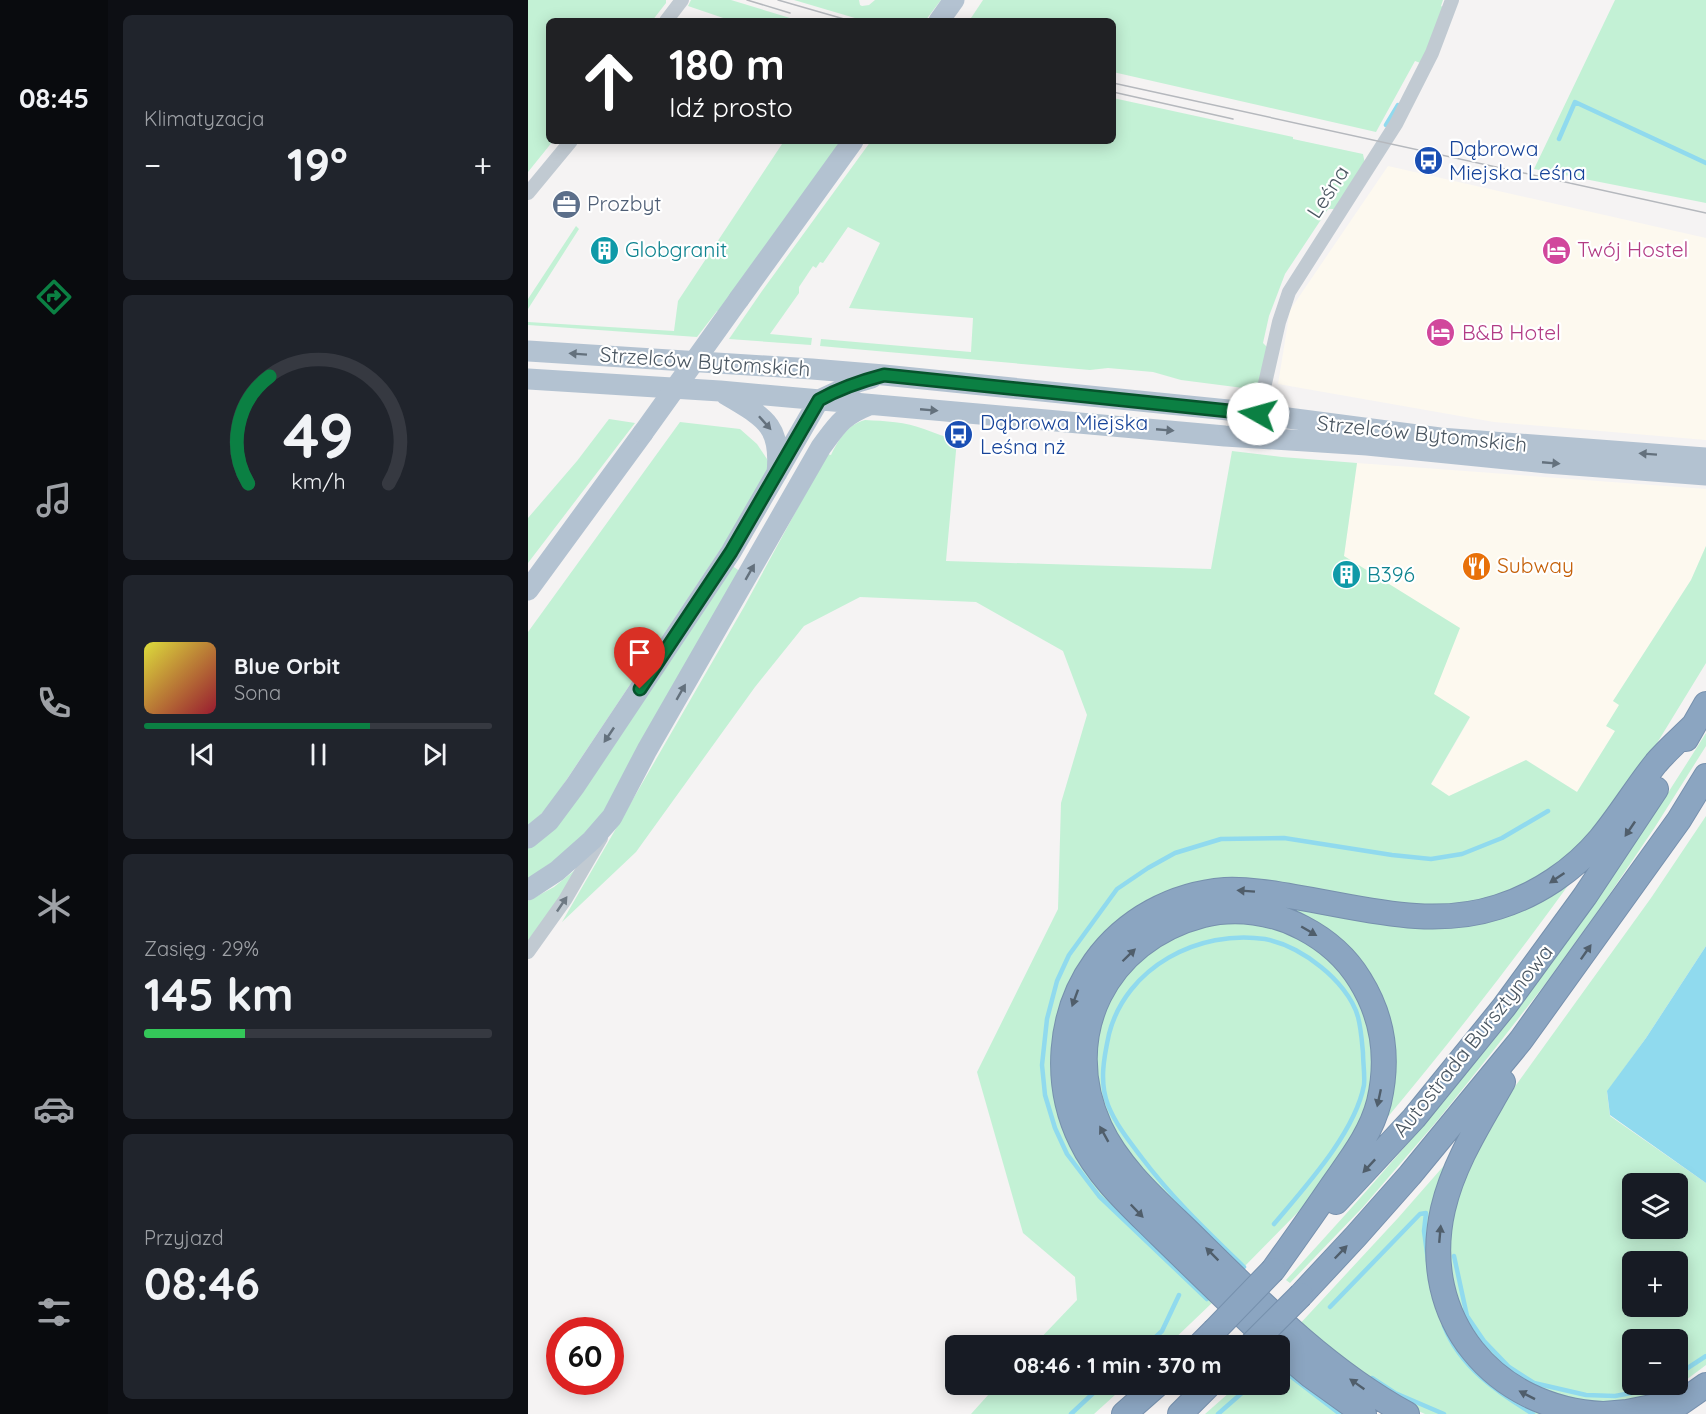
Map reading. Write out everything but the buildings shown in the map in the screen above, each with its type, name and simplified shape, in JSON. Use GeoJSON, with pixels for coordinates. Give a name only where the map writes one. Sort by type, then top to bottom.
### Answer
{"type":"FeatureCollection","features":[{"type":"Feature","properties":{"kind":"highway","name":"Autostrada Bursztynowa"},"geometry":{"type":"LineString","coordinates":[[1210,1335],[1274,1270],[1414,1118],[1504,1007],[1585,896],[1652,796],[1706,704]]}},
{"type":"Feature","properties":{"kind":"highway"},"geometry":{"type":"LineString","coordinates":[[1264,1335],[1134,1209],[1099,1169],[1081,1141],[1069,1108],[1063,1066],[1063,1047],[1070,1011],[1078,989],[1092,966],[1119,934],[1136,921],[1170,903],[1194,895],[1224,890],[1260,892],[1415,917],[1475,913],[1517,899],[1557,879],[1599,841],[1656,763],[1693,726]]}},
{"type":"Feature","properties":{"kind":"highway","name":"Autostrada Bursztynowa"},"geometry":{"type":"LineString","coordinates":[[1262,1335],[1356,1236],[1480,1092],[1552,1000],[1679,820],[1706,777]]}},
{"type":"Feature","properties":{"kind":"highway"},"geometry":{"type":"LineString","coordinates":[[1274,1270],[1363,1141],[1378,1104],[1384,1065],[1382,1035],[1377,1013],[1368,993],[1353,968],[1335,949],[1314,934],[1274,915],[1235,911],[1215,912],[1186,920],[1156,933],[1134,950],[1106,983],[1097,1000],[1086,1038],[1084,1063],[1090,1101],[1101,1129],[1117,1156],[1149,1192],[1301,1340],[1357,1384],[1407,1414]]}},
{"type":"Feature","properties":{"kind":"highway"},"geometry":{"type":"LineString","coordinates":[[1552,1000],[1481,1120],[1453,1175],[1439,1234],[1440,1276],[1449,1308],[1465,1340],[1499,1378],[1523,1394],[1560,1409],[1579,1413],[1604,1414],[1673,1408],[1706,1385]]}},
{"type":"Feature","properties":{"kind":"highway"},"geometry":{"type":"LineString","coordinates":[[1290,1358],[1364,1414]]}},
{"type":"Feature","properties":{"kind":"highway"},"geometry":{"type":"LineString","coordinates":[[1124,1414],[1146,1395]]}},
{"type":"Feature","properties":{"kind":"highway"},"geometry":{"type":"LineString","coordinates":[[1179,1414],[1199,1395]]}},
{"type":"Feature","properties":{"kind":"main road"},"geometry":{"type":"LineString","coordinates":[[941,18],[954,0]]}},
{"type":"Feature","properties":{"kind":"main road"},"geometry":{"type":"LineString","coordinates":[[528,590],[851,144]]}},
{"type":"Feature","properties":{"kind":"main road","name":"Strzelców Bytomskich"},"geometry":{"type":"LineString","coordinates":[[528,351],[884,375],[1258,414],[1440,438],[1706,459]]}},
{"type":"Feature","properties":{"kind":"main road"},"geometry":{"type":"LineString","coordinates":[[785,367],[807,381],[819,400],[822,414],[821,447]]}},
{"type":"Feature","properties":{"kind":"main road"},"geometry":{"type":"LineString","coordinates":[[528,838],[549,821],[575,786],[731,552],[819,400],[858,382],[884,375]]}},
{"type":"Feature","properties":{"kind":"main road","name":"Strzelców Bytomskich"},"geometry":{"type":"LineString","coordinates":[[528,379],[720,391],[1213,435],[1367,445],[1580,466],[1706,475]]}},
{"type":"Feature","properties":{"kind":"main road"},"geometry":{"type":"LineString","coordinates":[[720,391],[747,407],[767,423],[777,443],[779,454],[777,474]]}},
{"type":"Feature","properties":{"kind":"main road"},"geometry":{"type":"LineString","coordinates":[[528,890],[557,871],[592,840],[612,817],[647,750],[821,447],[850,412],[870,404]]}},
{"type":"Feature","properties":{"kind":"street"},"geometry":{"type":"LineString","coordinates":[[668,18],[682,0]]}},
{"type":"Feature","properties":{"kind":"street","name":"Leśna"},"geometry":{"type":"LineString","coordinates":[[1258,414],[1279,322],[1289,292],[1396,124],[1432,53],[1452,0]]}},
{"type":"Feature","properties":{"kind":"street"},"geometry":{"type":"LineString","coordinates":[[528,193],[569,144]]}},
{"type":"Feature","properties":{"kind":"street"},"geometry":{"type":"LineString","coordinates":[[528,952],[565,900],[612,817]]}},
{"type":"Feature","properties":{"kind":"shaded area"},"geometry":{"type":"Polygon","coordinates":[[[1388,166],[1706,238],[1706,440],[1494,422],[1278,384],[1290,310],[1388,166]]]}},
{"type":"Feature","properties":{"kind":"shaded area"},"geometry":{"type":"Polygon","coordinates":[[[1357,463],[1706,489],[1706,546],[1691,580],[1613,701],[1619,704],[1615,731],[1577,792],[1526,760],[1449,796],[1431,785],[1470,718],[1434,694],[1344,556],[1357,463]]]}},
{"type":"Feature","properties":{"kind":"green space"},"geometry":{"type":"Polygon","coordinates":[[[528,0],[666,0],[654,18],[546,18],[546,144],[551,144],[528,172],[528,0]]]}},
{"type":"Feature","properties":{"kind":"green space"},"geometry":{"type":"Polygon","coordinates":[[[691,0],[731,0],[790,18],[723,18],[688,6],[691,0]]]}},
{"type":"Feature","properties":{"kind":"green space"},"geometry":{"type":"Polygon","coordinates":[[[794,0],[859,0],[862,6],[869,5],[875,0],[941,0],[927,18],[855,18],[794,0]]]}},
{"type":"Feature","properties":{"kind":"green space"},"geometry":{"type":"Polygon","coordinates":[[[983,0],[1443,0],[1441,6],[1446,9],[1423,64],[1415,61],[1376,132],[1116,73],[1116,18],[971,18],[983,0]]]}},
{"type":"Feature","properties":{"kind":"green space"},"geometry":{"type":"Polygon","coordinates":[[[1615,0],[1706,0],[1706,203],[1534,169],[1615,0]]]}},
{"type":"Feature","properties":{"kind":"green space"},"geometry":{"type":"Polygon","coordinates":[[[1116,99],[1363,154],[1365,164],[1336,209],[1328,209],[1285,274],[1269,316],[1263,343],[1267,347],[1259,385],[1251,389],[1181,380],[1153,372],[1108,368],[1090,370],[820,346],[821,339],[971,352],[973,318],[849,308],[880,243],[848,227],[823,263],[820,262],[816,268],[813,266],[799,287],[799,293],[770,334],[812,338],[811,345],[729,339],[869,144],[1116,144],[1116,99]]]}},
{"type":"Feature","properties":{"kind":"green space"},"geometry":{"type":"Polygon","coordinates":[[[782,144],[840,144],[719,311],[697,337],[528,325],[528,322],[674,331],[678,301],[782,144]]]}},
{"type":"Feature","properties":{"kind":"green space"},"geometry":{"type":"Polygon","coordinates":[[[576,226],[579,229],[528,309],[528,299],[576,226]]]}},
{"type":"Feature","properties":{"kind":"green space"},"geometry":{"type":"Polygon","coordinates":[[[609,419],[635,423],[528,563],[528,518],[577,461],[609,419]]]}},
{"type":"Feature","properties":{"kind":"green space"},"geometry":{"type":"Polygon","coordinates":[[[888,421],[910,425],[957,440],[946,561],[1211,569],[1232,451],[1357,463],[1344,556],[1460,628],[1434,694],[1470,717],[1431,784],[1449,796],[1526,760],[1577,792],[1615,731],[1606,726],[1619,705],[1613,701],[1691,580],[1706,546],[1706,663],[1654,748],[1599,827],[1563,861],[1522,887],[1457,907],[1193,886],[1054,1048],[1214,1301],[1178,1335],[1044,1335],[1077,1300],[1075,1277],[1023,1233],[977,1072],[1058,909],[1061,803],[1087,715],[1063,651],[976,602],[860,597],[804,626],[755,687],[636,852],[562,922],[744,607],[827,454],[831,455],[848,429],[859,422],[888,421]]]}},
{"type":"Feature","properties":{"kind":"green space"},"geometry":{"type":"Polygon","coordinates":[[[680,422],[740,429],[757,444],[769,462],[764,484],[549,806],[528,827],[528,632],[680,422]]]}},
{"type":"Feature","properties":{"kind":"green space"},"geometry":{"type":"Polygon","coordinates":[[[731,565],[741,572],[602,815],[569,850],[528,879],[528,846],[731,565]]]}},
{"type":"Feature","properties":{"kind":"green space"},"geometry":{"type":"Polygon","coordinates":[[[1706,733],[1706,746],[1655,827],[1546,983],[1437,1121],[1363,1207],[1290,1283],[1286,1280],[1418,1131],[1523,1002],[1604,889],[1706,733]]]}},
{"type":"Feature","properties":{"kind":"green space"},"geometry":{"type":"Polygon","coordinates":[[[1706,816],[1706,946],[1646,1038],[1607,1092],[1610,1116],[1706,1183],[1706,1365],[1688,1378],[1688,1329],[1622,1329],[1622,1395],[1653,1395],[1634,1402],[1590,1406],[1517,1381],[1469,1331],[1449,1276],[1452,1211],[1466,1167],[1493,1117],[1651,898],[1706,816]]]}},
{"type":"Feature","properties":{"kind":"green space"},"geometry":{"type":"Polygon","coordinates":[[[575,870],[577,871],[528,944],[528,901],[554,887],[575,870]]]}},
{"type":"Feature","properties":{"kind":"green space"},"geometry":{"type":"Polygon","coordinates":[[[1573,874],[1575,876],[1504,971],[1381,1125],[1391,1072],[1389,1033],[1383,1011],[1371,985],[1342,947],[1305,922],[1263,909],[1220,907],[1177,917],[1139,939],[1108,971],[1086,1014],[1079,1044],[1079,1074],[1088,1117],[1099,1143],[1113,1162],[1230,1283],[1224,1288],[1135,1199],[1108,1166],[1087,1131],[1074,1093],[1070,1053],[1079,1010],[1091,983],[1108,959],[1128,937],[1152,921],[1179,909],[1205,903],[1256,900],[1408,925],[1455,923],[1508,909],[1540,894],[1573,874]]]}},
{"type":"Feature","properties":{"kind":"green space"},"geometry":{"type":"Polygon","coordinates":[[[1239,921],[1262,924],[1312,943],[1346,978],[1370,1026],[1373,1087],[1360,1128],[1303,1207],[1240,1271],[1150,1180],[1121,1146],[1095,1086],[1098,1025],[1109,996],[1128,970],[1148,952],[1193,928],[1239,921]]]}},
{"type":"Feature","properties":{"kind":"green space"},"geometry":{"type":"Polygon","coordinates":[[[1455,1153],[1438,1197],[1451,1329],[1558,1414],[1425,1414],[1297,1327],[1455,1153]]]}},
{"type":"Feature","properties":{"kind":"green space"},"geometry":{"type":"Polygon","coordinates":[[[1290,1368],[1349,1414],[1205,1414],[1227,1395],[1290,1395],[1290,1368]]]}},
{"type":"Feature","properties":{"kind":"green space"},"geometry":{"type":"Polygon","coordinates":[[[988,1395],[1115,1395],[1094,1414],[971,1414],[988,1395]]]}},
{"type":"Feature","properties":{"kind":"water"},"geometry":{"type":"Polygon","coordinates":[[[1706,946],[1706,1183],[1610,1115],[1607,1091],[1646,1038],[1706,946]]]}},
{"type":"Feature","properties":{"kind":"waterway"},"geometry":{"type":"LineString","coordinates":[[1559,139],[1575,102],[1706,163]]}},
{"type":"Feature","properties":{"kind":"waterway"},"geometry":{"type":"LineString","coordinates":[[1386,125],[1398,105]]}},
{"type":"Feature","properties":{"kind":"waterway"},"geometry":{"type":"LineString","coordinates":[[1207,1299],[1099,1196],[1067,1154],[1055,1128],[1045,1095],[1042,1065],[1047,1019],[1057,981],[1069,955],[1117,889],[1175,853],[1221,839],[1284,838],[1431,859],[1462,854],[1502,838],[1548,811]]}},
{"type":"Feature","properties":{"kind":"waterway"},"geometry":{"type":"LineString","coordinates":[[1244,1267],[1178,1201],[1123,1133],[1108,1105],[1103,1078],[1109,1034],[1118,1010],[1131,989],[1148,972],[1169,958],[1191,947],[1215,940],[1240,937],[1265,939],[1302,953],[1338,983],[1356,1010],[1359,1021],[1364,1077],[1359,1103],[1340,1140],[1327,1159],[1274,1224]]}},
{"type":"Feature","properties":{"kind":"waterway"},"geometry":{"type":"LineString","coordinates":[[1330,1307],[1420,1214],[1426,1213],[1424,1231],[1430,1275]]}},
{"type":"Feature","properties":{"kind":"waterway"},"geometry":{"type":"LineString","coordinates":[[1454,1256],[1467,1316],[1484,1341],[1509,1367],[1534,1383],[1586,1395],[1622,1395]]}},
{"type":"Feature","properties":{"kind":"waterway"},"geometry":{"type":"LineString","coordinates":[[1158,1335],[1162,1331],[1179,1295]]}},
{"type":"Feature","properties":{"kind":"waterway"},"geometry":{"type":"LineString","coordinates":[[1444,1326],[1460,1354],[1481,1377],[1506,1397],[1533,1414]]}},
{"type":"Feature","properties":{"kind":"waterway"},"geometry":{"type":"LineString","coordinates":[[1688,1368],[1706,1356]]}},
{"type":"Feature","properties":{"kind":"waterway"},"geometry":{"type":"LineString","coordinates":[[1290,1376],[1340,1414]]}},
{"type":"Feature","properties":{"kind":"waterway"},"geometry":{"type":"LineString","coordinates":[[1372,1378],[1395,1393],[1444,1414]]}},
{"type":"Feature","properties":{"kind":"waterway"},"geometry":{"type":"LineString","coordinates":[[1071,1414],[1091,1395]]}},
{"type":"Feature","properties":{"kind":"waterway"},"geometry":{"type":"LineString","coordinates":[[1218,1414],[1240,1395]]}},
{"type":"Feature","properties":{"kind":"tram line"},"geometry":{"type":"LineString","coordinates":[[747,0],[790,13]]}},
{"type":"Feature","properties":{"kind":"tram line"},"geometry":{"type":"LineString","coordinates":[[778,0],[841,18]]}},
{"type":"Feature","properties":{"kind":"tram line"},"geometry":{"type":"LineString","coordinates":[[1116,84],[1706,213]]}},
{"type":"Feature","properties":{"kind":"tram line"},"geometry":{"type":"LineString","coordinates":[[1116,93],[1233,119]]}},
{"type":"Feature","properties":{"kind":"place","name":"Dąbrowa Miejska Leśna"},"geometry":{"type":"Point","coordinates":[1428,161]}},
{"type":"Feature","properties":{"kind":"place","name":"Prozbyt"},"geometry":{"type":"Point","coordinates":[566,204]}},
{"type":"Feature","properties":{"kind":"place","name":"Globgranit"},"geometry":{"type":"Point","coordinates":[604,250]}},
{"type":"Feature","properties":{"kind":"place","name":"Twój Hostel"},"geometry":{"type":"Point","coordinates":[1556,250]}},
{"type":"Feature","properties":{"kind":"place","name":"B&B Hotel"},"geometry":{"type":"Point","coordinates":[1441,333]}},
{"type":"Feature","properties":{"kind":"place","name":"Dąbrowa Miejska Leśna nż"},"geometry":{"type":"Point","coordinates":[959,435]}},
{"type":"Feature","properties":{"kind":"place","name":"Subway"},"geometry":{"type":"Point","coordinates":[1476,566]}},
{"type":"Feature","properties":{"kind":"place","name":"B396"},"geometry":{"type":"Point","coordinates":[1346,575]}},
{"type":"Feature","properties":{"kind":"route"},"geometry":{"type":"LineString","coordinates":[[640,689],[756,512],[819,400],[838,390],[884,375],[1258,414]]}}]}
